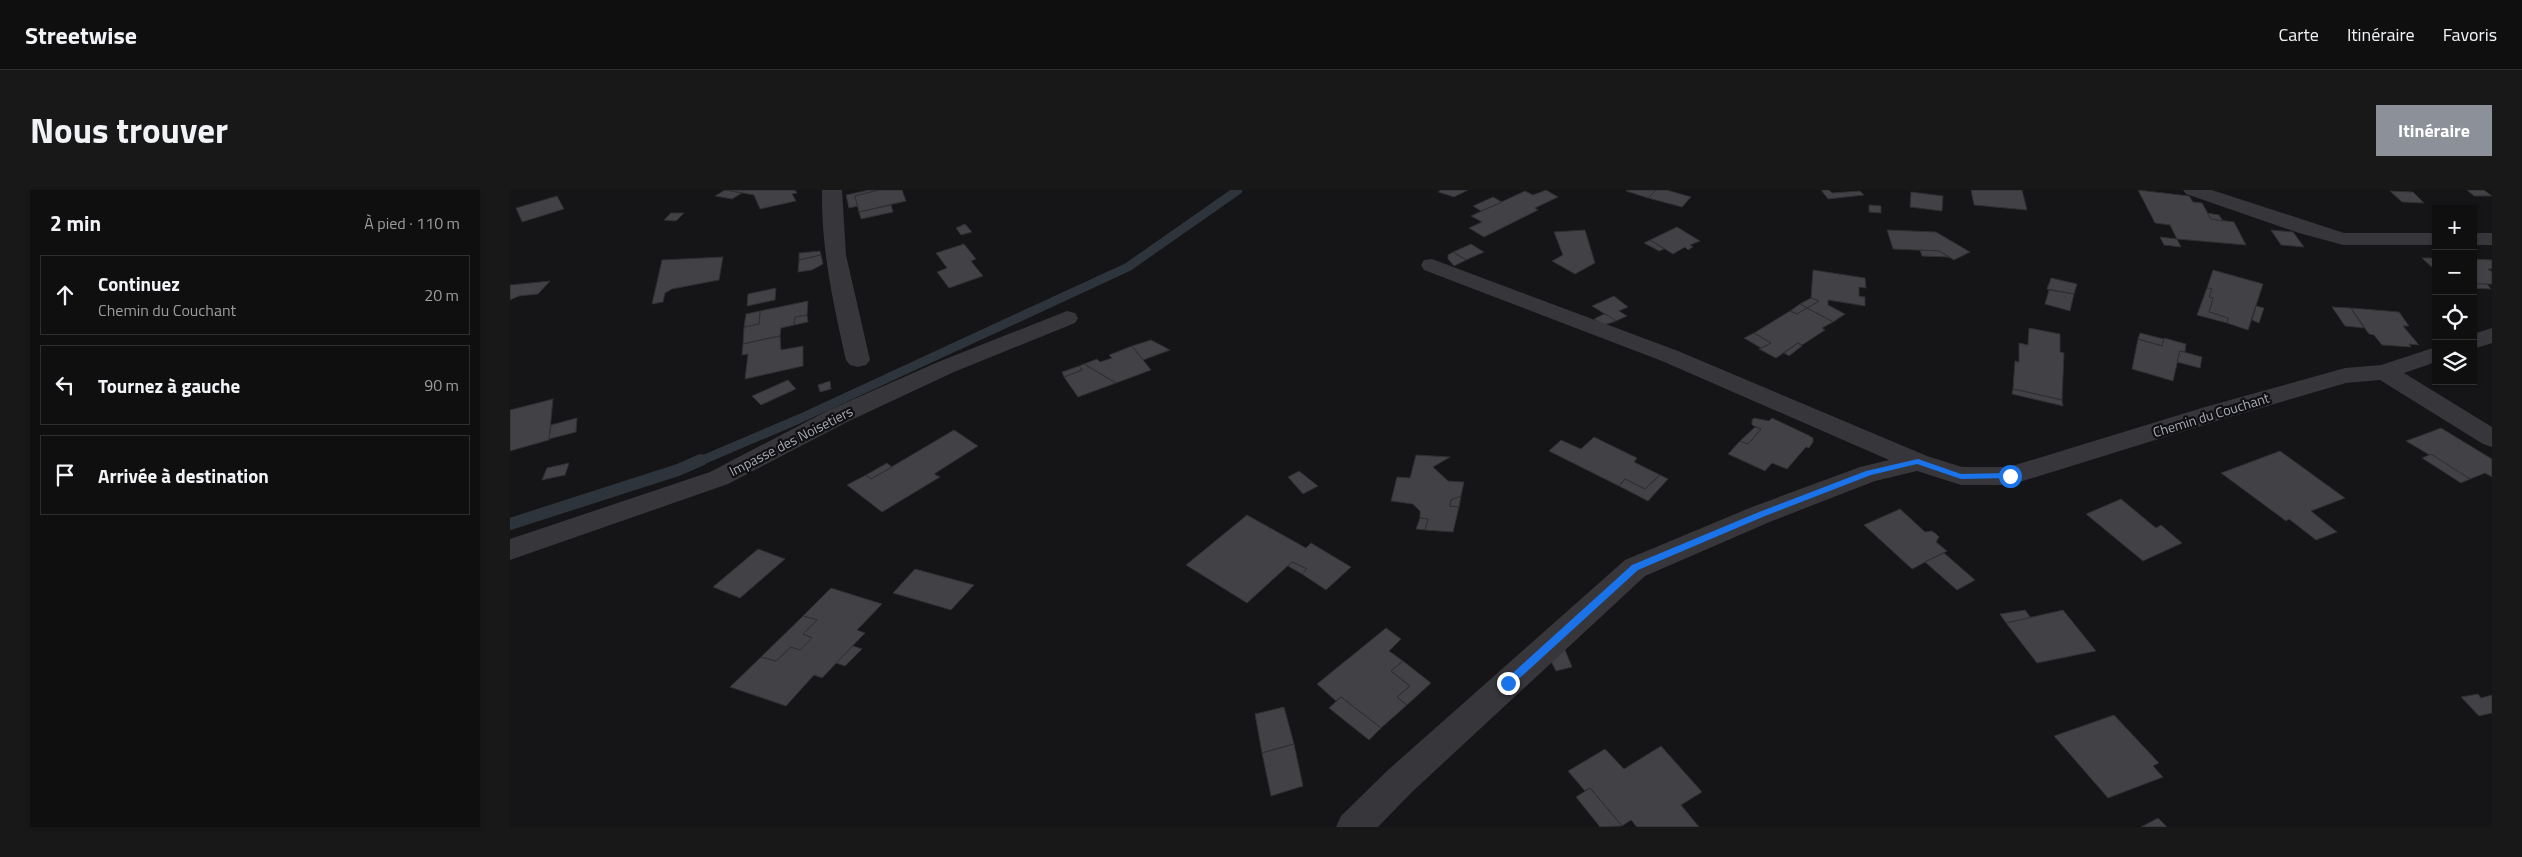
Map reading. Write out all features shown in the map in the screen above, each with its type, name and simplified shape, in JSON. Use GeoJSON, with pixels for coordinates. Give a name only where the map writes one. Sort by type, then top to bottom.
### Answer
{"type":"FeatureCollection","features":[{"type":"Feature","properties":{"kind":"street"},"geometry":{"type":"LineString","coordinates":[[832,190],[836,270],[858,360]]}},
{"type":"Feature","properties":{"kind":"street"},"geometry":{"type":"LineString","coordinates":[[2193,190],[2306,229],[2342,239],[2432,239]]}},
{"type":"Feature","properties":{"kind":"street"},"geometry":{"type":"LineString","coordinates":[[2477,239],[2492,239]]}},
{"type":"Feature","properties":{"kind":"street","name":"Chemin du Couchant"},"geometry":{"type":"LineString","coordinates":[[1432,266],[1670,356],[1918,462],[1961,476],[2010,476],[2224,410],[2345,376],[2384,372],[2432,355]]}},
{"type":"Feature","properties":{"kind":"street","name":"Impasse des Noisetiers"},"geometry":{"type":"LineString","coordinates":[[510,550],[718,478],[838,416],[946,367],[1067,318]]}},
{"type":"Feature","properties":{"kind":"street"},"geometry":{"type":"LineString","coordinates":[[2477,341],[2492,335]]}},
{"type":"Feature","properties":{"kind":"street"},"geometry":{"type":"LineString","coordinates":[[2384,372],[2492,438]]}},
{"type":"Feature","properties":{"kind":"street"},"geometry":{"type":"LineString","coordinates":[[1354,827],[1400,781],[1635,568],[1762,514],[1869,472],[1918,462]]}},
{"type":"Feature","properties":{"kind":"building"},"geometry":{"type":"Polygon","coordinates":[[[725,190],[742,193],[732,199],[715,196],[725,190]]]}},
{"type":"Feature","properties":{"kind":"building"},"geometry":{"type":"Polygon","coordinates":[[[726,190],[795,190],[797,193],[792,194],[796,201],[760,209],[754,195],[726,190]]]}},
{"type":"Feature","properties":{"kind":"building"},"geometry":{"type":"Polygon","coordinates":[[[879,190],[855,196],[858,206],[849,208],[846,195],[879,190]]]}},
{"type":"Feature","properties":{"kind":"building"},"geometry":{"type":"Polygon","coordinates":[[[879,190],[902,190],[906,201],[859,212],[855,196],[879,190]]]}},
{"type":"Feature","properties":{"kind":"building"},"geometry":{"type":"Polygon","coordinates":[[[1441,190],[1468,190],[1454,197],[1438,192],[1441,190]]]}},
{"type":"Feature","properties":{"kind":"building"},"geometry":{"type":"Polygon","coordinates":[[[1546,190],[1558,197],[1535,208],[1538,210],[1484,237],[1469,228],[1482,222],[1471,216],[1525,191],[1533,195],[1546,190]]]}},
{"type":"Feature","properties":{"kind":"building"},"geometry":{"type":"Polygon","coordinates":[[[1627,190],[1656,190],[1648,198],[1627,190]]]}},
{"type":"Feature","properties":{"kind":"building"},"geometry":{"type":"Polygon","coordinates":[[[1656,190],[1667,190],[1691,197],[1682,207],[1648,198],[1656,190]]]}},
{"type":"Feature","properties":{"kind":"building"},"geometry":{"type":"Polygon","coordinates":[[[1821,190],[1829,190],[1832,193],[1860,191],[1864,195],[1828,199],[1821,190]]]}},
{"type":"Feature","properties":{"kind":"building"},"geometry":{"type":"Polygon","coordinates":[[[1971,190],[2022,190],[2027,210],[1974,205],[1971,190]]]}},
{"type":"Feature","properties":{"kind":"building"},"geometry":{"type":"Polygon","coordinates":[[[2138,190],[2189,196],[2193,202],[2202,203],[2211,219],[2234,222],[2246,245],[2177,239],[2170,225],[2155,223],[2138,190]]]}},
{"type":"Feature","properties":{"kind":"building"},"geometry":{"type":"Polygon","coordinates":[[[2467,190],[2484,190],[2492,196],[2474,196],[2467,190]]]}},
{"type":"Feature","properties":{"kind":"building"},"geometry":{"type":"Polygon","coordinates":[[[2390,191],[2413,192],[2424,203],[2402,202],[2390,191]]]}},
{"type":"Feature","properties":{"kind":"building"},"geometry":{"type":"Polygon","coordinates":[[[1911,192],[1943,196],[1942,211],[1910,207],[1911,192]]]}},
{"type":"Feature","properties":{"kind":"building"},"geometry":{"type":"Polygon","coordinates":[[[557,196],[564,209],[522,222],[516,208],[557,196]]]}},
{"type":"Feature","properties":{"kind":"building"},"geometry":{"type":"Polygon","coordinates":[[[1493,197],[1502,202],[1481,211],[1473,206],[1493,197]]]}},
{"type":"Feature","properties":{"kind":"building"},"geometry":{"type":"Polygon","coordinates":[[[891,205],[893,212],[861,219],[859,212],[891,205]]]}},
{"type":"Feature","properties":{"kind":"building"},"geometry":{"type":"Polygon","coordinates":[[[1869,205],[1881,206],[1881,213],[1869,212],[1869,205]]]}},
{"type":"Feature","properties":{"kind":"building"},"geometry":{"type":"Polygon","coordinates":[[[671,213],[684,213],[676,221],[664,220],[671,213]]]}},
{"type":"Feature","properties":{"kind":"building"},"geometry":{"type":"Polygon","coordinates":[[[2207,213],[2219,215],[2223,221],[2211,219],[2207,213]]]}},
{"type":"Feature","properties":{"kind":"building"},"geometry":{"type":"Polygon","coordinates":[[[965,224],[972,232],[961,235],[956,228],[965,224]]]}},
{"type":"Feature","properties":{"kind":"building"},"geometry":{"type":"Polygon","coordinates":[[[1677,227],[1700,241],[1690,245],[1693,247],[1688,250],[1685,247],[1673,254],[1650,240],[1677,227]]]}},
{"type":"Feature","properties":{"kind":"building"},"geometry":{"type":"Polygon","coordinates":[[[1585,230],[1595,263],[1575,274],[1552,261],[1563,255],[1554,232],[1585,230]]]}},
{"type":"Feature","properties":{"kind":"building"},"geometry":{"type":"Polygon","coordinates":[[[1887,230],[1936,232],[1970,252],[1954,260],[1939,251],[1893,249],[1887,230]]]}},
{"type":"Feature","properties":{"kind":"building"},"geometry":{"type":"Polygon","coordinates":[[[2271,230],[2293,232],[2304,247],[2281,245],[2271,230]]]}},
{"type":"Feature","properties":{"kind":"building"},"geometry":{"type":"Polygon","coordinates":[[[2160,237],[2177,239],[2181,247],[2164,245],[2160,237]]]}},
{"type":"Feature","properties":{"kind":"building"},"geometry":{"type":"Polygon","coordinates":[[[1650,240],[1664,249],[1659,251],[1644,243],[1650,240]]]}},
{"type":"Feature","properties":{"kind":"building"},"geometry":{"type":"Polygon","coordinates":[[[964,244],[976,259],[971,261],[983,276],[949,288],[937,272],[947,268],[936,253],[964,244]]]}},
{"type":"Feature","properties":{"kind":"building"},"geometry":{"type":"Polygon","coordinates":[[[1471,244],[1484,252],[1466,260],[1453,252],[1471,244]]]}},
{"type":"Feature","properties":{"kind":"building"},"geometry":{"type":"Polygon","coordinates":[[[1920,250],[1939,251],[1949,257],[1922,256],[1920,250]]]}},
{"type":"Feature","properties":{"kind":"building"},"geometry":{"type":"Polygon","coordinates":[[[820,251],[821,255],[799,260],[799,253],[820,251]]]}},
{"type":"Feature","properties":{"kind":"building"},"geometry":{"type":"Polygon","coordinates":[[[1453,252],[1466,260],[1454,266],[1448,259],[1448,255],[1453,252]]]}},
{"type":"Feature","properties":{"kind":"building"},"geometry":{"type":"Polygon","coordinates":[[[821,255],[823,264],[812,270],[798,272],[799,260],[821,255]]]}},
{"type":"Feature","properties":{"kind":"building"},"geometry":{"type":"Polygon","coordinates":[[[723,257],[719,280],[672,289],[665,293],[663,302],[652,304],[662,260],[723,257]]]}},
{"type":"Feature","properties":{"kind":"building"},"geometry":{"type":"Polygon","coordinates":[[[2422,258],[2432,258],[2432,267],[2422,258]]]}},
{"type":"Feature","properties":{"kind":"building"},"geometry":{"type":"Polygon","coordinates":[[[2477,259],[2492,260],[2492,269],[2488,269],[2492,272],[2492,284],[2477,284],[2477,259]]]}},
{"type":"Feature","properties":{"kind":"building"},"geometry":{"type":"Polygon","coordinates":[[[1813,270],[1865,278],[1866,288],[1859,287],[1859,296],[1865,297],[1865,306],[1828,300],[1828,305],[1845,314],[1833,322],[1807,308],[1819,301],[1811,298],[1813,270]]]}},
{"type":"Feature","properties":{"kind":"building"},"geometry":{"type":"Polygon","coordinates":[[[2213,270],[2263,284],[2248,330],[2227,323],[2228,318],[2209,312],[2213,298],[2209,297],[2212,289],[2207,288],[2213,270]]]}},
{"type":"Feature","properties":{"kind":"building"},"geometry":{"type":"Polygon","coordinates":[[[2051,278],[2077,284],[2074,294],[2047,289],[2051,278]]]}},
{"type":"Feature","properties":{"kind":"building"},"geometry":{"type":"Polygon","coordinates":[[[550,281],[538,294],[519,296],[510,300],[510,285],[550,281]]]}},
{"type":"Feature","properties":{"kind":"building"},"geometry":{"type":"Polygon","coordinates":[[[2477,284],[2487,284],[2491,289],[2477,288],[2477,284]]]}},
{"type":"Feature","properties":{"kind":"building"},"geometry":{"type":"Polygon","coordinates":[[[776,288],[775,300],[747,306],[748,294],[776,288]]]}},
{"type":"Feature","properties":{"kind":"building"},"geometry":{"type":"Polygon","coordinates":[[[2207,288],[2212,289],[2209,297],[2213,298],[2209,312],[2228,318],[2227,323],[2197,315],[2207,288]]]}},
{"type":"Feature","properties":{"kind":"building"},"geometry":{"type":"Polygon","coordinates":[[[2049,290],[2074,294],[2070,311],[2045,304],[2049,290]]]}},
{"type":"Feature","properties":{"kind":"building"},"geometry":{"type":"Polygon","coordinates":[[[1614,296],[1628,307],[1619,311],[1627,316],[1616,321],[1592,306],[1614,296]]]}},
{"type":"Feature","properties":{"kind":"building"},"geometry":{"type":"Polygon","coordinates":[[[1811,298],[1819,301],[1807,308],[1800,304],[1811,298]]]}},
{"type":"Feature","properties":{"kind":"building"},"geometry":{"type":"Polygon","coordinates":[[[808,301],[807,315],[795,317],[794,325],[781,328],[780,336],[743,344],[744,327],[759,324],[760,311],[808,301]]]}},
{"type":"Feature","properties":{"kind":"building"},"geometry":{"type":"Polygon","coordinates":[[[1800,304],[1807,308],[1797,314],[1790,311],[1800,304]]]}},
{"type":"Feature","properties":{"kind":"building"},"geometry":{"type":"Polygon","coordinates":[[[2256,306],[2264,308],[2259,323],[2252,320],[2256,306]]]}},
{"type":"Feature","properties":{"kind":"building"},"geometry":{"type":"Polygon","coordinates":[[[2332,307],[2351,308],[2364,328],[2345,326],[2332,307]]]}},
{"type":"Feature","properties":{"kind":"building"},"geometry":{"type":"Polygon","coordinates":[[[1807,308],[1833,322],[1822,328],[1825,330],[1802,345],[1798,343],[1776,358],[1759,349],[1771,343],[1754,333],[1790,311],[1797,314],[1807,308]]]}},
{"type":"Feature","properties":{"kind":"building"},"geometry":{"type":"Polygon","coordinates":[[[2351,308],[2399,312],[2409,326],[2403,326],[2419,345],[2409,344],[2411,347],[2382,345],[2374,335],[2369,334],[2351,308]]]}},
{"type":"Feature","properties":{"kind":"building"},"geometry":{"type":"Polygon","coordinates":[[[760,311],[759,324],[744,327],[746,314],[760,311]]]}},
{"type":"Feature","properties":{"kind":"building"},"geometry":{"type":"Polygon","coordinates":[[[1604,314],[1616,321],[1604,325],[1594,319],[1604,314]]]}},
{"type":"Feature","properties":{"kind":"building"},"geometry":{"type":"Polygon","coordinates":[[[807,315],[808,322],[794,325],[795,317],[807,315]]]}},
{"type":"Feature","properties":{"kind":"building"},"geometry":{"type":"Polygon","coordinates":[[[2029,328],[2060,334],[2060,352],[2064,353],[2062,400],[2013,389],[2015,361],[2019,362],[2019,343],[2028,345],[2029,328]]]}},
{"type":"Feature","properties":{"kind":"building"},"geometry":{"type":"Polygon","coordinates":[[[1754,333],[1771,343],[1761,348],[1744,338],[1754,333]]]}},
{"type":"Feature","properties":{"kind":"building"},"geometry":{"type":"Polygon","coordinates":[[[2140,333],[2164,339],[2162,346],[2138,339],[2140,333]]]}},
{"type":"Feature","properties":{"kind":"building"},"geometry":{"type":"Polygon","coordinates":[[[780,336],[781,350],[803,346],[803,366],[745,379],[748,354],[742,355],[743,344],[780,336]]]}},
{"type":"Feature","properties":{"kind":"building"},"geometry":{"type":"Polygon","coordinates":[[[2164,338],[2186,344],[2185,352],[2180,351],[2173,381],[2132,369],[2138,339],[2162,346],[2164,338]]]}},
{"type":"Feature","properties":{"kind":"building"},"geometry":{"type":"Polygon","coordinates":[[[1151,340],[1170,350],[1143,360],[1132,346],[1151,340]]]}},
{"type":"Feature","properties":{"kind":"building"},"geometry":{"type":"Polygon","coordinates":[[[1798,343],[1802,346],[1789,356],[1784,353],[1798,343]]]}},
{"type":"Feature","properties":{"kind":"building"},"geometry":{"type":"Polygon","coordinates":[[[1132,346],[1151,370],[1116,383],[1084,364],[1097,359],[1100,362],[1112,358],[1109,355],[1132,346]]]}},
{"type":"Feature","properties":{"kind":"building"},"geometry":{"type":"Polygon","coordinates":[[[2180,351],[2202,357],[2200,368],[2177,362],[2180,351]]]}},
{"type":"Feature","properties":{"kind":"building"},"geometry":{"type":"Polygon","coordinates":[[[1084,364],[1116,383],[1078,397],[1064,377],[1082,370],[1079,366],[1084,364]]]}},
{"type":"Feature","properties":{"kind":"building"},"geometry":{"type":"Polygon","coordinates":[[[1079,366],[1082,370],[1064,377],[1062,372],[1079,366]]]}},
{"type":"Feature","properties":{"kind":"building"},"geometry":{"type":"Polygon","coordinates":[[[788,380],[796,389],[761,405],[752,396],[788,380]]]}},
{"type":"Feature","properties":{"kind":"building"},"geometry":{"type":"Polygon","coordinates":[[[830,381],[831,389],[820,392],[818,385],[830,381]]]}},
{"type":"Feature","properties":{"kind":"building"},"geometry":{"type":"Polygon","coordinates":[[[2013,389],[2062,400],[2063,406],[2012,394],[2013,389]]]}},
{"type":"Feature","properties":{"kind":"building"},"geometry":{"type":"Polygon","coordinates":[[[553,399],[549,440],[510,451],[510,410],[553,399]]]}},
{"type":"Feature","properties":{"kind":"building"},"geometry":{"type":"Polygon","coordinates":[[[577,418],[576,432],[549,439],[551,425],[577,418]]]}},
{"type":"Feature","properties":{"kind":"building"},"geometry":{"type":"Polygon","coordinates":[[[1754,418],[1769,421],[1772,418],[1808,435],[1813,438],[1813,442],[1809,448],[1806,447],[1787,469],[1772,463],[1765,471],[1728,454],[1740,441],[1748,444],[1761,429],[1752,425],[1754,418]]]}},
{"type":"Feature","properties":{"kind":"building"},"geometry":{"type":"Polygon","coordinates":[[[1755,427],[1761,429],[1748,444],[1740,441],[1755,427]]]}},
{"type":"Feature","properties":{"kind":"building"},"geometry":{"type":"Polygon","coordinates":[[[2441,428],[2492,459],[2492,477],[2485,473],[2470,479],[2406,441],[2441,428]]]}},
{"type":"Feature","properties":{"kind":"building"},"geometry":{"type":"Polygon","coordinates":[[[954,430],[978,446],[934,474],[940,477],[882,512],[847,485],[866,475],[871,479],[954,430]]]}},
{"type":"Feature","properties":{"kind":"building"},"geometry":{"type":"Polygon","coordinates":[[[1594,437],[1637,458],[1634,462],[1660,475],[1645,489],[1625,479],[1619,486],[1549,451],[1561,440],[1581,449],[1594,437]]]}},
{"type":"Feature","properties":{"kind":"building"},"geometry":{"type":"Polygon","coordinates":[[[2280,451],[2345,498],[2311,511],[2337,532],[2316,540],[2289,519],[2286,521],[2221,473],[2280,451]]]}},
{"type":"Feature","properties":{"kind":"building"},"geometry":{"type":"Polygon","coordinates":[[[2431,454],[2470,479],[2461,483],[2422,458],[2431,454]]]}},
{"type":"Feature","properties":{"kind":"building"},"geometry":{"type":"Polygon","coordinates":[[[1416,455],[1450,457],[1433,467],[1448,481],[1464,482],[1461,496],[1451,500],[1450,506],[1459,507],[1453,532],[1425,530],[1428,519],[1420,518],[1420,511],[1413,504],[1391,501],[1397,477],[1410,478],[1416,455]]]}},
{"type":"Feature","properties":{"kind":"building"},"geometry":{"type":"Polygon","coordinates":[[[569,463],[565,475],[542,480],[547,468],[569,463]]]}},
{"type":"Feature","properties":{"kind":"building"},"geometry":{"type":"Polygon","coordinates":[[[887,463],[892,467],[871,479],[866,475],[887,463]]]}},
{"type":"Feature","properties":{"kind":"building"},"geometry":{"type":"Polygon","coordinates":[[[1299,471],[1318,486],[1303,494],[1288,477],[1299,471]]]}},
{"type":"Feature","properties":{"kind":"building"},"geometry":{"type":"Polygon","coordinates":[[[1660,475],[1668,479],[1648,501],[1619,486],[1625,479],[1645,489],[1660,475]]]}},
{"type":"Feature","properties":{"kind":"building"},"geometry":{"type":"Polygon","coordinates":[[[1461,496],[1459,507],[1450,506],[1451,500],[1461,496]]]}},
{"type":"Feature","properties":{"kind":"building"},"geometry":{"type":"Polygon","coordinates":[[[2121,499],[2156,528],[2161,525],[2182,543],[2143,561],[2086,514],[2121,499]]]}},
{"type":"Feature","properties":{"kind":"building"},"geometry":{"type":"Polygon","coordinates":[[[1900,509],[1925,532],[1932,531],[1936,534],[1939,537],[1936,542],[1947,551],[1912,569],[1864,525],[1900,509]]]}},
{"type":"Feature","properties":{"kind":"building"},"geometry":{"type":"Polygon","coordinates":[[[1247,515],[1306,548],[1311,543],[1351,567],[1326,590],[1302,574],[1307,569],[1292,562],[1247,603],[1186,565],[1247,515]]]}},
{"type":"Feature","properties":{"kind":"building"},"geometry":{"type":"Polygon","coordinates":[[[1420,518],[1428,519],[1425,530],[1416,529],[1420,518]]]}},
{"type":"Feature","properties":{"kind":"building"},"geometry":{"type":"Polygon","coordinates":[[[758,549],[785,559],[740,598],[713,587],[758,549]]]}},
{"type":"Feature","properties":{"kind":"building"},"geometry":{"type":"Polygon","coordinates":[[[1944,553],[1975,580],[1957,590],[1925,562],[1944,553]]]}},
{"type":"Feature","properties":{"kind":"building"},"geometry":{"type":"Polygon","coordinates":[[[1292,562],[1307,569],[1302,574],[1288,566],[1292,562]]]}},
{"type":"Feature","properties":{"kind":"building"},"geometry":{"type":"Polygon","coordinates":[[[915,569],[974,585],[951,610],[893,593],[915,569]]]}},
{"type":"Feature","properties":{"kind":"building"},"geometry":{"type":"Polygon","coordinates":[[[831,588],[882,604],[857,630],[865,633],[822,678],[814,675],[786,706],[730,687],[761,657],[776,661],[791,647],[800,650],[812,638],[803,634],[817,620],[803,616],[831,588]]]}},
{"type":"Feature","properties":{"kind":"building"},"geometry":{"type":"Polygon","coordinates":[[[2025,610],[2031,618],[2006,623],[2000,614],[2025,610]]]}},
{"type":"Feature","properties":{"kind":"building"},"geometry":{"type":"Polygon","coordinates":[[[2063,610],[2096,651],[2037,663],[2006,623],[2063,610]]]}},
{"type":"Feature","properties":{"kind":"building"},"geometry":{"type":"Polygon","coordinates":[[[803,616],[817,620],[803,634],[812,638],[800,650],[791,647],[776,661],[761,657],[803,616]]]}},
{"type":"Feature","properties":{"kind":"building"},"geometry":{"type":"Polygon","coordinates":[[[1386,628],[1401,639],[1389,651],[1403,661],[1391,671],[1410,686],[1397,697],[1407,705],[1381,728],[1341,697],[1336,701],[1317,684],[1386,628]]]}},
{"type":"Feature","properties":{"kind":"building"},"geometry":{"type":"Polygon","coordinates":[[[1563,645],[1572,667],[1556,671],[1549,657],[1563,645]]]}},
{"type":"Feature","properties":{"kind":"building"},"geometry":{"type":"Polygon","coordinates":[[[853,646],[862,649],[845,666],[836,663],[853,646]]]}},
{"type":"Feature","properties":{"kind":"building"},"geometry":{"type":"Polygon","coordinates":[[[1403,661],[1431,683],[1407,705],[1397,697],[1410,686],[1391,671],[1403,661]]]}},
{"type":"Feature","properties":{"kind":"building"},"geometry":{"type":"Polygon","coordinates":[[[2478,694],[2481,698],[2492,695],[2492,713],[2479,716],[2461,697],[2478,694]]]}},
{"type":"Feature","properties":{"kind":"building"},"geometry":{"type":"Polygon","coordinates":[[[1341,697],[1381,728],[1369,740],[1329,708],[1341,697]]]}},
{"type":"Feature","properties":{"kind":"building"},"geometry":{"type":"Polygon","coordinates":[[[1284,707],[1294,744],[1262,753],[1255,714],[1284,707]]]}},
{"type":"Feature","properties":{"kind":"building"},"geometry":{"type":"Polygon","coordinates":[[[2114,715],[2159,763],[2153,766],[2163,777],[2108,798],[2054,736],[2114,715]]]}},
{"type":"Feature","properties":{"kind":"building"},"geometry":{"type":"Polygon","coordinates":[[[1294,744],[1303,786],[1271,796],[1262,753],[1294,744]]]}},
{"type":"Feature","properties":{"kind":"building"},"geometry":{"type":"Polygon","coordinates":[[[1661,746],[1702,792],[1681,805],[1699,827],[1637,827],[1631,820],[1622,826],[1590,788],[1585,791],[1568,771],[1605,749],[1624,769],[1661,746]]]}},
{"type":"Feature","properties":{"kind":"building"},"geometry":{"type":"Polygon","coordinates":[[[1590,788],[1622,826],[1600,827],[1576,797],[1590,788]]]}},
{"type":"Feature","properties":{"kind":"building"},"geometry":{"type":"Polygon","coordinates":[[[2158,818],[2167,827],[2141,827],[2158,818]]]}},
{"type":"Feature","properties":{"kind":"waterway"},"geometry":{"type":"LineString","coordinates":[[698,462],[799,419],[1128,267],[1238,190]]}},
{"type":"Feature","properties":{"kind":"waterway"},"geometry":{"type":"LineString","coordinates":[[510,524],[678,470],[701,460]]}},
{"type":"Feature","properties":{"kind":"route"},"geometry":{"type":"LineString","coordinates":[[1508,683],[1635,568],[1762,514],[1869,472],[1918,462],[1961,476],[2010,476]]}}]}
